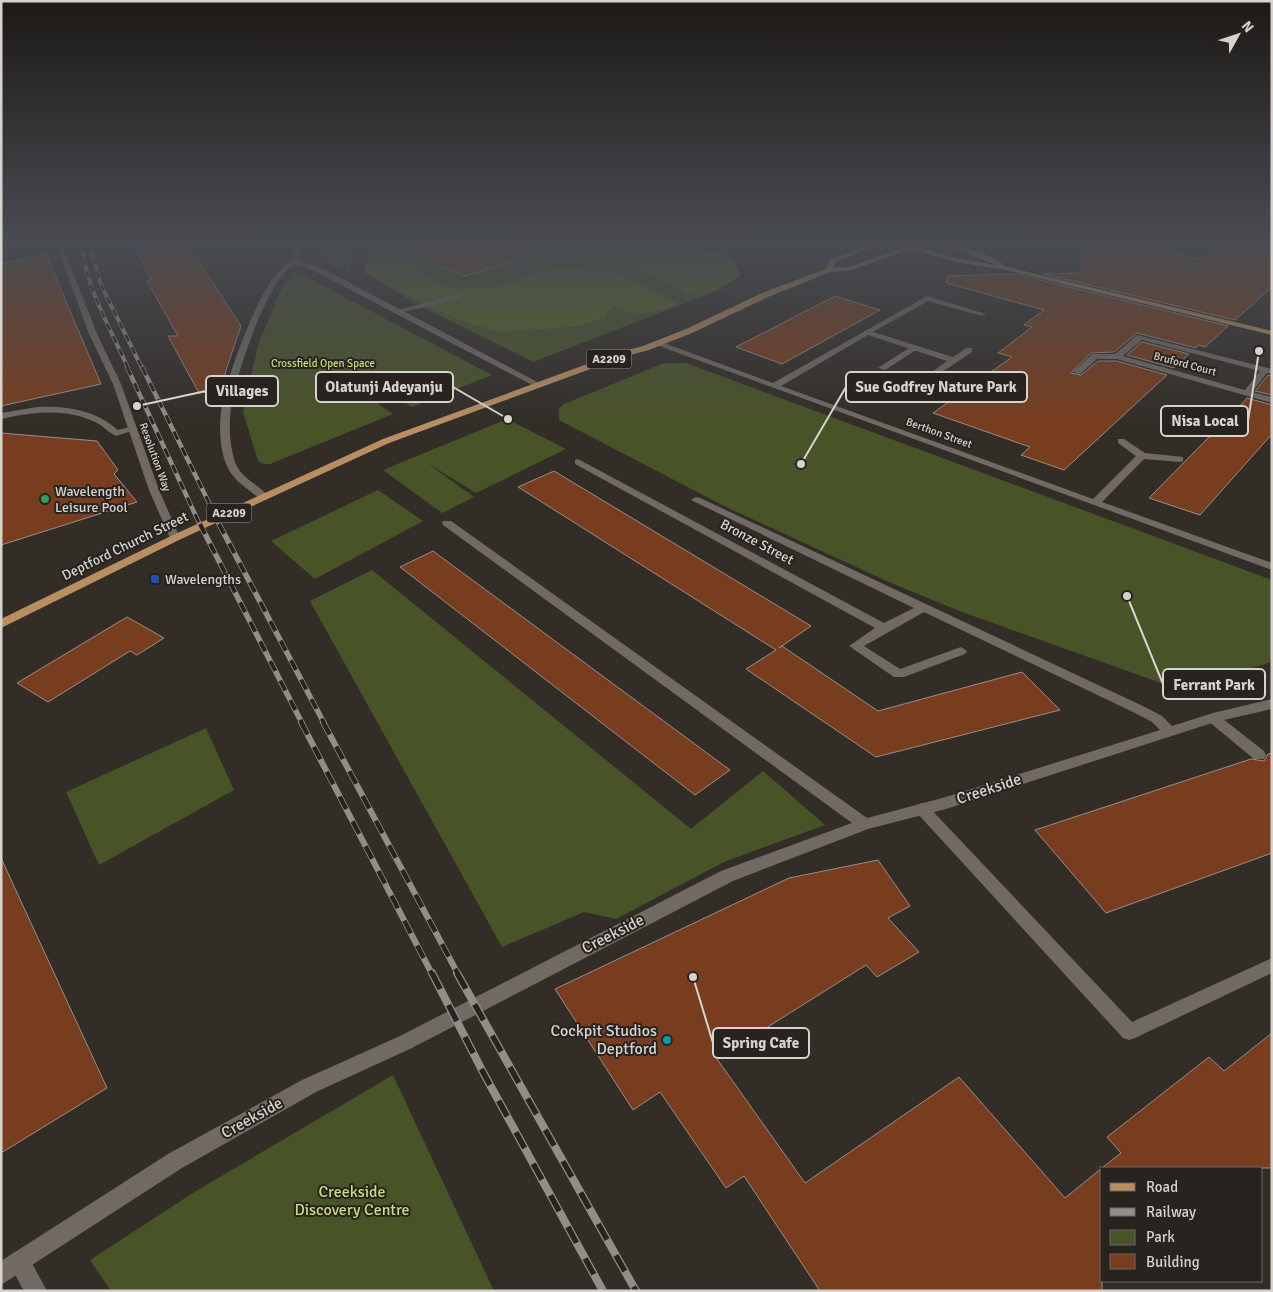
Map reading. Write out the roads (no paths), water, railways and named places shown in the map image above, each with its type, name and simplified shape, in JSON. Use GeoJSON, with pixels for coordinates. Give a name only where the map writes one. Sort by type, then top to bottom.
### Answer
{"type":"FeatureCollection","features":[{"type":"Feature","properties":{"kind":"main road","name":"A2209"},"geometry":{"type":"LineString","coordinates":[[658,344],[746,304]]}},
{"type":"Feature","properties":{"kind":"main road"},"geometry":{"type":"LineString","coordinates":[[1152,304],[1272,334]]}},
{"type":"Feature","properties":{"kind":"main road","name":"Deptford Church Street"},"geometry":{"type":"LineString","coordinates":[[1,624],[175,538],[386,442],[539,385],[658,344]]}},
{"type":"Feature","properties":{"kind":"street","name":"Resolution Way"},"geometry":{"type":"LineString","coordinates":[[82,304],[93,334],[117,384],[154,490],[175,538]]}},
{"type":"Feature","properties":{"kind":"street"},"geometry":{"type":"LineString","coordinates":[[261,304],[250,332],[227,403],[224,438],[230,463],[234,471],[264,497]]}},
{"type":"Feature","properties":{"kind":"street"},"geometry":{"type":"LineString","coordinates":[[384,304],[539,385]]}},
{"type":"Feature","properties":{"kind":"street"},"geometry":{"type":"LineString","coordinates":[[399,312],[427,304]]}},
{"type":"Feature","properties":{"kind":"street"},"geometry":{"type":"LineString","coordinates":[[774,386],[916,304]]}},
{"type":"Feature","properties":{"kind":"street"},"geometry":{"type":"LineString","coordinates":[[949,304],[982,314]]}},
{"type":"Feature","properties":{"kind":"street"},"geometry":{"type":"LineString","coordinates":[[868,333],[954,360]]}},
{"type":"Feature","properties":{"kind":"street","name":"Bruford Court"},"geometry":{"type":"LineString","coordinates":[[1117,357],[1140,337],[1268,371],[1247,393]]}},
{"type":"Feature","properties":{"kind":"street","name":"Berthon Street"},"geometry":{"type":"LineString","coordinates":[[658,344],[1272,567]]}},
{"type":"Feature","properties":{"kind":"street"},"geometry":{"type":"LineString","coordinates":[[882,368],[915,348]]}},
{"type":"Feature","properties":{"kind":"street"},"geometry":{"type":"LineString","coordinates":[[936,372],[969,350]]}},
{"type":"Feature","properties":{"kind":"street","name":"Bruford Court"},"geometry":{"type":"LineString","coordinates":[[1077,372],[1095,356],[1117,357],[1272,400]]}},
{"type":"Feature","properties":{"kind":"street"},"geometry":{"type":"LineString","coordinates":[[1,416],[42,408],[68,411],[98,419],[116,433],[133,429]]}},
{"type":"Feature","properties":{"kind":"street"},"geometry":{"type":"LineString","coordinates":[[1121,440],[1142,456],[1180,459]]}},
{"type":"Feature","properties":{"kind":"street"},"geometry":{"type":"LineString","coordinates":[[1095,503],[1142,456]]}},
{"type":"Feature","properties":{"kind":"street","name":"Bronze Street"},"geometry":{"type":"LineString","coordinates":[[578,462],[884,628]]}},
{"type":"Feature","properties":{"kind":"street","name":"Bronze Street"},"geometry":{"type":"LineString","coordinates":[[696,500],[1140,710],[1169,731]]}},
{"type":"Feature","properties":{"kind":"street"},"geometry":{"type":"LineString","coordinates":[[447,523],[865,824]]}},
{"type":"Feature","properties":{"kind":"street"},"geometry":{"type":"LineString","coordinates":[[922,608],[855,646],[899,674],[961,652]]}},
{"type":"Feature","properties":{"kind":"street","name":"Creekside"},"geometry":{"type":"LineString","coordinates":[[1,1274],[175,1161],[309,1086],[406,1042],[726,876],[865,824],[922,809],[1213,718],[1272,704]]}},
{"type":"Feature","properties":{"kind":"street"},"geometry":{"type":"LineString","coordinates":[[1213,718],[1259,755]]}},
{"type":"Feature","properties":{"kind":"street"},"geometry":{"type":"LineString","coordinates":[[922,809],[1129,1032],[1272,965]]}},
{"type":"Feature","properties":{"kind":"street"},"geometry":{"type":"LineString","coordinates":[[19,1262],[36,1291]]}},
{"type":"Feature","properties":{"kind":"railway"},"geometry":{"type":"LineString","coordinates":[[99,304],[128,368]]}},
{"type":"Feature","properties":{"kind":"railway"},"geometry":{"type":"LineString","coordinates":[[111,304],[142,368]]}},
{"type":"Feature","properties":{"kind":"railway"},"geometry":{"type":"LineString","coordinates":[[127,367],[200,525]]}},
{"type":"Feature","properties":{"kind":"railway"},"geometry":{"type":"LineString","coordinates":[[142,367],[220,525]]}},
{"type":"Feature","properties":{"kind":"railway"},"geometry":{"type":"LineString","coordinates":[[200,524],[302,723]]}},
{"type":"Feature","properties":{"kind":"railway"},"geometry":{"type":"LineString","coordinates":[[219,524],[324,723]]}},
{"type":"Feature","properties":{"kind":"railway"},"geometry":{"type":"LineString","coordinates":[[301,722],[432,974]]}},
{"type":"Feature","properties":{"kind":"railway"},"geometry":{"type":"LineString","coordinates":[[323,722],[458,974]]}},
{"type":"Feature","properties":{"kind":"railway"},"geometry":{"type":"LineString","coordinates":[[432,973],[484,1074],[603,1291]]}},
{"type":"Feature","properties":{"kind":"railway"},"geometry":{"type":"LineString","coordinates":[[457,973],[636,1291]]}},
{"type":"Feature","properties":{"kind":"place","name":"Nisa Local"},"geometry":{"type":"Point","coordinates":[1259,351]}},
{"type":"Feature","properties":{"kind":"place","name":"Villages"},"geometry":{"type":"Point","coordinates":[137,406]}},
{"type":"Feature","properties":{"kind":"place","name":"Olatunji Adeyanju"},"geometry":{"type":"Point","coordinates":[508,419]}},
{"type":"Feature","properties":{"kind":"place","name":"Sue Godfrey Nature Park"},"geometry":{"type":"Point","coordinates":[801,464]}},
{"type":"Feature","properties":{"kind":"place","name":"Wavelength Leisure Pool"},"geometry":{"type":"Point","coordinates":[45,499]}},
{"type":"Feature","properties":{"kind":"place","name":"Wavelengths"},"geometry":{"type":"Point","coordinates":[155,579]}},
{"type":"Feature","properties":{"kind":"place","name":"Ferrant Park"},"geometry":{"type":"Point","coordinates":[1127,596]}},
{"type":"Feature","properties":{"kind":"place","name":"Spring Cafe"},"geometry":{"type":"Point","coordinates":[693,977]}},
{"type":"Feature","properties":{"kind":"place","name":"Cockpit Studios Deptford"},"geometry":{"type":"Point","coordinates":[667,1040]}},
{"type":"Feature","properties":{"kind":"park label","name":"Crossfield Open Space"},"geometry":{"type":"Point","coordinates":[323,363]}},
{"type":"Feature","properties":{"kind":"park label","name":"Creekside Discovery Centre"},"geometry":{"type":"Point","coordinates":[352,1201]}}]}
